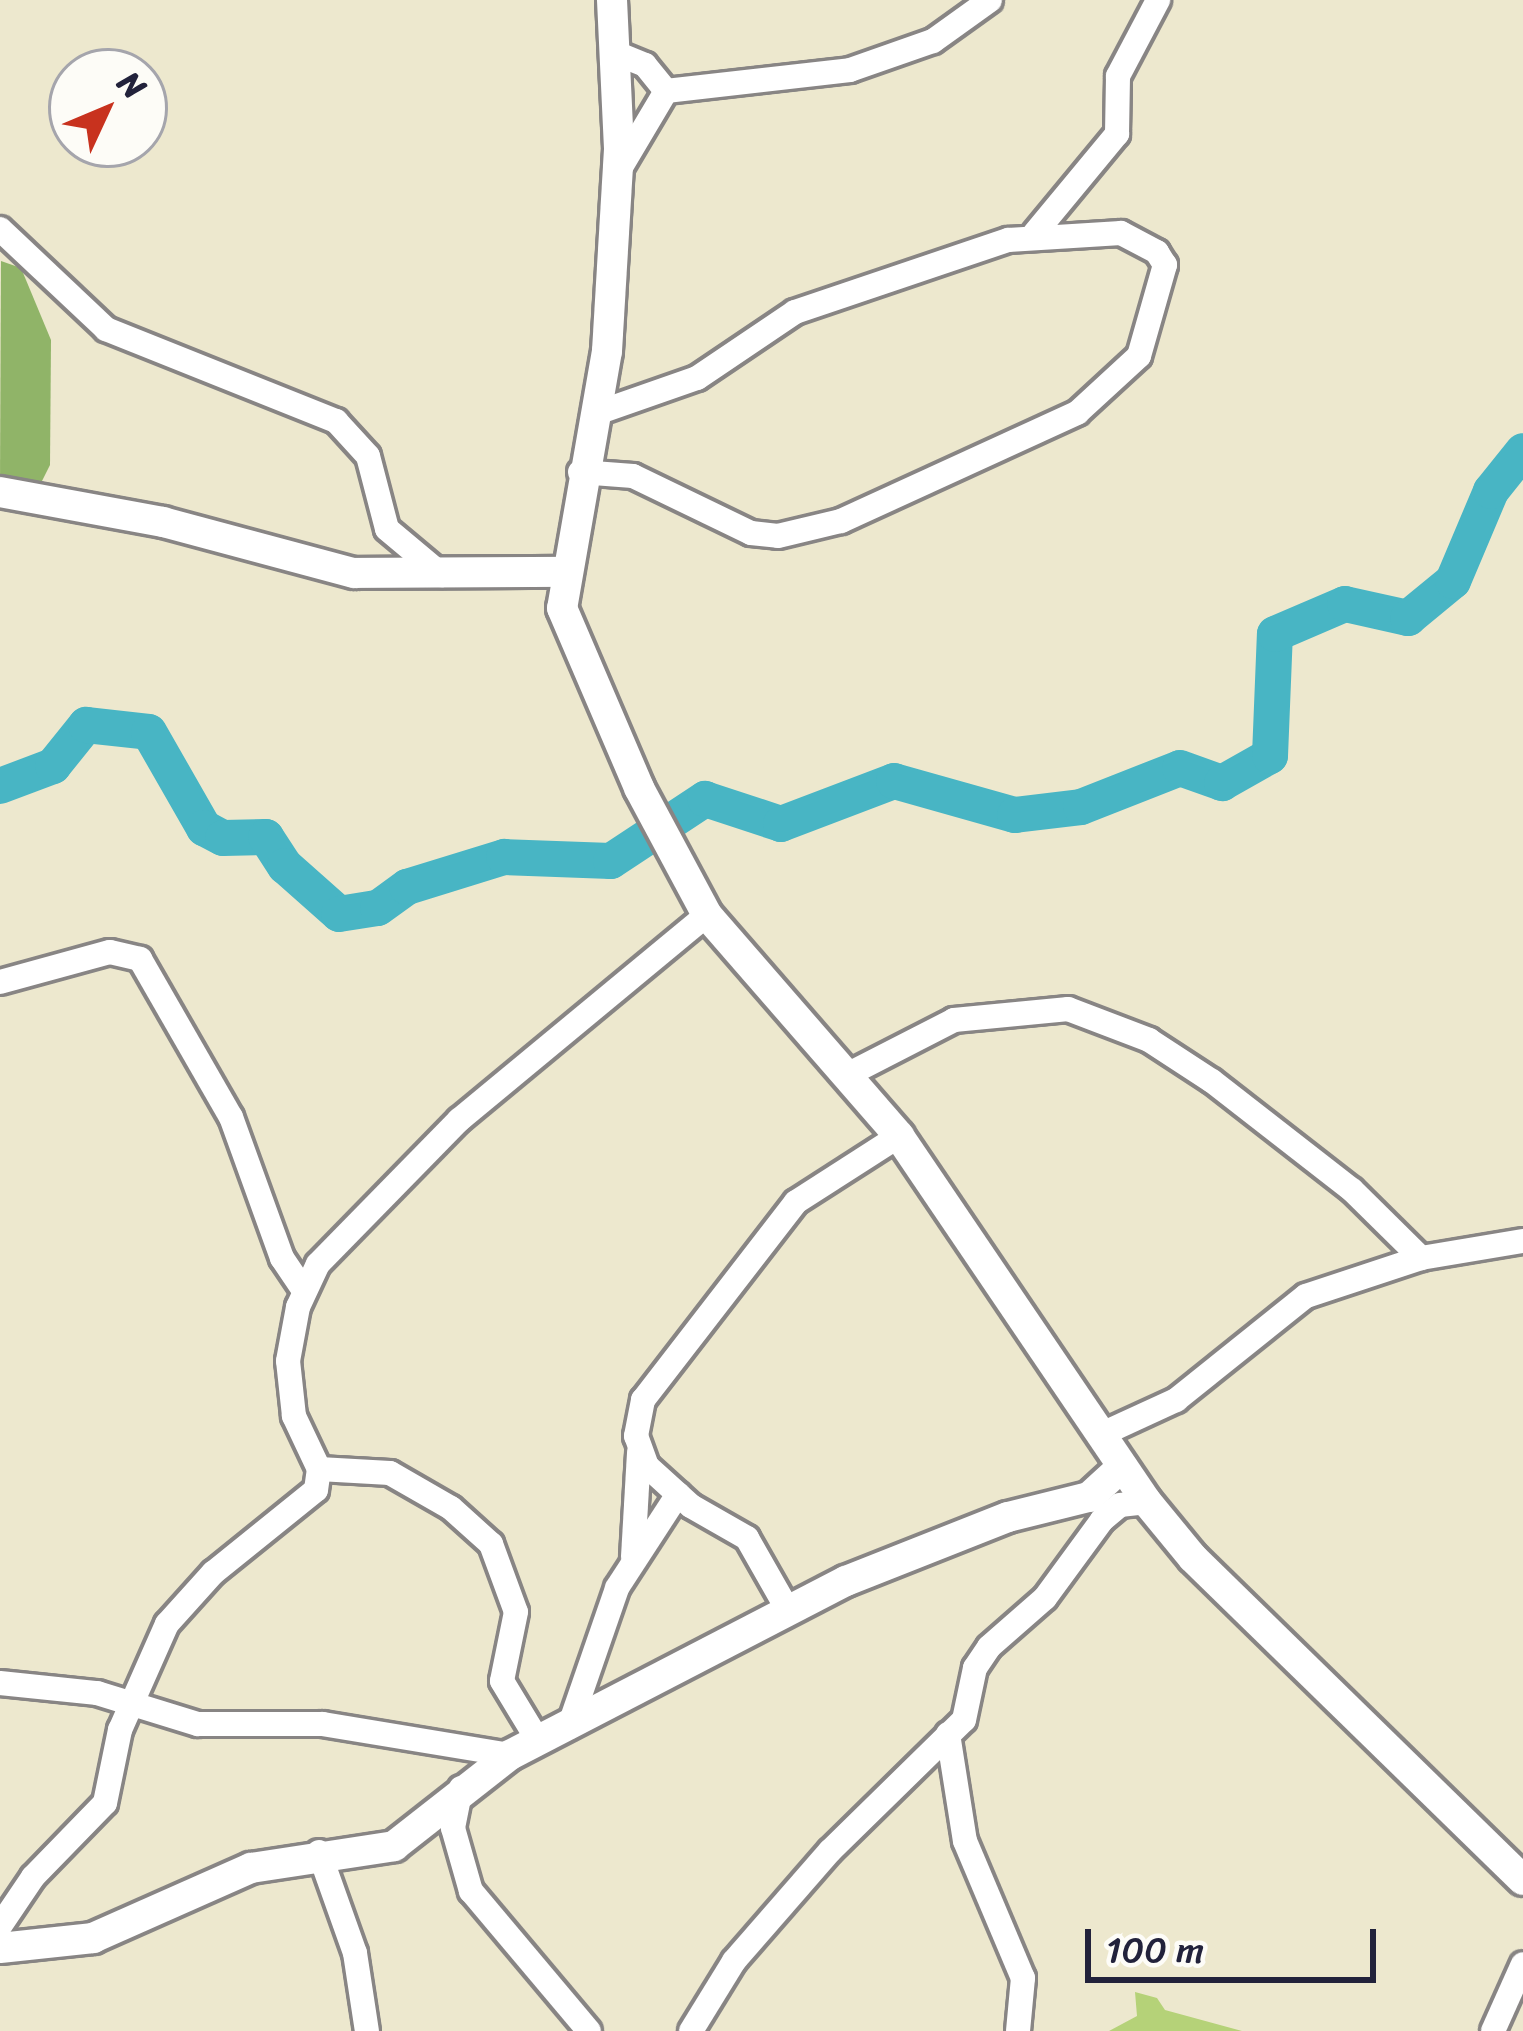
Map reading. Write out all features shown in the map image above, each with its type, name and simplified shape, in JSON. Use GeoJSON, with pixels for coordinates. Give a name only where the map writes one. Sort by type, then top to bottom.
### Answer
{"type":"FeatureCollection","features":[{"type":"Feature","properties":{"kind":"street"},"geometry":{"type":"LineString","coordinates":[[612,0],[618,54],[618,172],[597,413],[580,472],[564,572],[568,634],[639,788],[707,915],[898,1136],[1147,1502],[1193,1558],[1523,1880]]}},
{"type":"Feature","properties":{"kind":"street"},"geometry":{"type":"LineString","coordinates":[[666,91],[874,66],[933,41],[989,0]]}},
{"type":"Feature","properties":{"kind":"street"},"geometry":{"type":"LineString","coordinates":[[1035,233],[1117,134],[1118,76],[1158,0]]}},
{"type":"Feature","properties":{"kind":"street"},"geometry":{"type":"LineString","coordinates":[[618,54],[645,64],[666,91]]}},
{"type":"Feature","properties":{"kind":"street"},"geometry":{"type":"LineString","coordinates":[[618,172],[666,91]]}},
{"type":"Feature","properties":{"kind":"street"},"geometry":{"type":"LineString","coordinates":[[0,230],[106,329],[336,421],[368,456],[387,529],[442,575]]}},
{"type":"Feature","properties":{"kind":"street"},"geometry":{"type":"LineString","coordinates":[[580,472],[633,476],[751,533],[778,536],[842,521],[1041,436],[1139,356],[1166,278],[1157,252],[1121,233],[1035,233],[795,312],[698,378],[597,413]]}},
{"type":"Feature","properties":{"kind":"street"},"geometry":{"type":"LineString","coordinates":[[0,492],[164,522],[303,566],[442,575],[564,572]]}},
{"type":"Feature","properties":{"kind":"street"},"geometry":{"type":"LineString","coordinates":[[0,1926],[33,1877],[105,1803],[146,1658],[176,1612],[316,1490],[319,1469],[290,1392],[291,1331],[303,1288],[335,1242],[413,1175],[459,1120],[707,915]]}},
{"type":"Feature","properties":{"kind":"street"},"geometry":{"type":"LineString","coordinates":[[0,982],[110,952],[140,959],[231,1117],[282,1258],[303,1288]]}},
{"type":"Feature","properties":{"kind":"street"},"geometry":{"type":"LineString","coordinates":[[849,1075],[954,1020],[1068,1009],[1149,1040],[1212,1081],[1352,1190],[1420,1258]]}},
{"type":"Feature","properties":{"kind":"street"},"geometry":{"type":"LineString","coordinates":[[632,1560],[639,1452],[649,1388],[784,1216],[898,1136]]}},
{"type":"Feature","properties":{"kind":"street"},"geometry":{"type":"LineString","coordinates":[[1100,1435],[1176,1400],[1306,1296],[1420,1258],[1523,1240]]}},
{"type":"Feature","properties":{"kind":"street"},"geometry":{"type":"LineString","coordinates":[[639,1452],[678,1495],[747,1538],[789,1612]]}},
{"type":"Feature","properties":{"kind":"street"},"geometry":{"type":"LineString","coordinates":[[0,1948],[93,1938],[251,1868],[319,1852],[394,1846],[423,1831],[461,1786],[569,1726],[789,1612],[968,1531],[1089,1497],[1122,1467]]}},
{"type":"Feature","properties":{"kind":"street"},"geometry":{"type":"LineString","coordinates":[[319,1469],[389,1473],[451,1508],[491,1544],[516,1612],[500,1659],[502,1681],[525,1749]]}},
{"type":"Feature","properties":{"kind":"street"},"geometry":{"type":"LineString","coordinates":[[569,1726],[582,1673],[632,1560],[678,1495]]}},
{"type":"Feature","properties":{"kind":"street"},"geometry":{"type":"LineString","coordinates":[[691,2031],[734,1961],[964,1720],[975,1668],[989,1647],[1045,1598],[1102,1520],[1120,1505],[1147,1502]]}},
{"type":"Feature","properties":{"kind":"street"},"geometry":{"type":"LineString","coordinates":[[0,1683],[133,1701],[198,1724],[323,1724],[525,1749]]}},
{"type":"Feature","properties":{"kind":"street"},"geometry":{"type":"LineString","coordinates":[[948,1734],[965,1841],[1023,1978],[1018,2031]]}},
{"type":"Feature","properties":{"kind":"street"},"geometry":{"type":"LineString","coordinates":[[461,1786],[452,1828],[471,1891],[589,2031]]}},
{"type":"Feature","properties":{"kind":"street"},"geometry":{"type":"LineString","coordinates":[[319,1852],[355,1953],[367,2031]]}},
{"type":"Feature","properties":{"kind":"street"},"geometry":{"type":"LineString","coordinates":[[1493,2031],[1523,1964]]}},
{"type":"Feature","properties":{"kind":"green space"},"geometry":{"type":"Polygon","coordinates":[[[1,261],[21,268],[51,340],[50,465],[40,485],[0,480],[1,261]]]}},
{"type":"Feature","properties":{"kind":"green space"},"geometry":{"type":"Polygon","coordinates":[[[1135,1992],[1157,1998],[1165,2010],[1242,2031],[1109,2031],[1137,2016],[1135,1992]]]}},
{"type":"Feature","properties":{"kind":"waterway"},"geometry":{"type":"LineString","coordinates":[[0,786],[53,766],[86,725],[149,732],[204,828],[223,838],[266,837],[285,866],[339,914],[378,908],[407,887],[504,857],[611,861],[705,799],[781,824],[894,781],[1015,815],[1081,807],[1180,768],[1222,783],[1270,756],[1275,634],[1345,604],[1408,618],[1453,581],[1491,491],[1523,451]]}}]}
